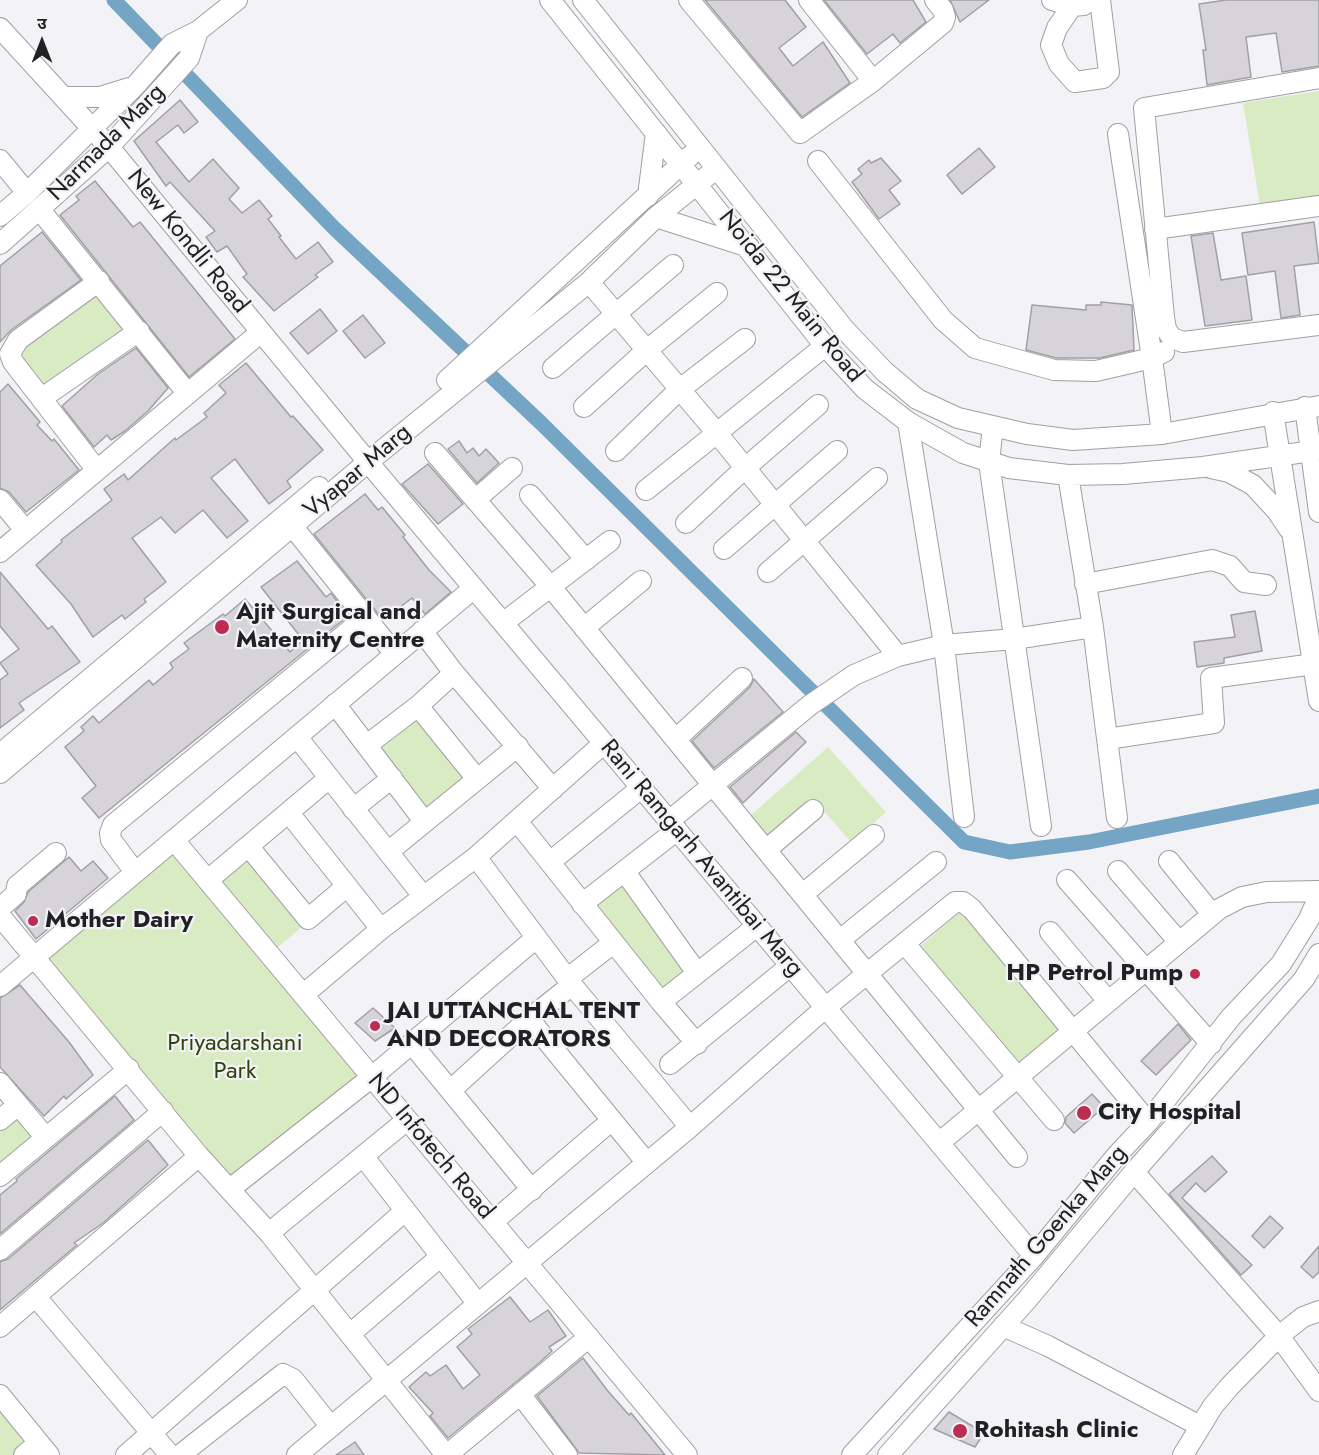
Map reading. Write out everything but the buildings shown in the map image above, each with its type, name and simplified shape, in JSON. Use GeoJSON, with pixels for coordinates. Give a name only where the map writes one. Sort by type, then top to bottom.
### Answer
{"type":"FeatureCollection","features":[{"type":"Feature","properties":{"kind":"street","name":"Narmada Marg"},"geometry":{"type":"LineString","coordinates":[[0,216],[27,193],[135,86],[172,44],[198,31],[237,0]]}},
{"type":"Feature","properties":{"kind":"street","name":"Noida 22 Main Road"},"geometry":{"type":"LineString","coordinates":[[550,0],[749,247],[825,346],[866,389],[908,422],[963,453],[989,462],[1009,468],[1068,475],[1123,474],[1203,467],[1314,450]]}},
{"type":"Feature","properties":{"kind":"street","name":"Noida 22 Main Road"},"geometry":{"type":"LineString","coordinates":[[583,0],[845,330],[885,372],[917,399],[958,418],[1073,440],[1161,434],[1312,406]]}},
{"type":"Feature","properties":{"kind":"street"},"geometry":{"type":"LineString","coordinates":[[688,0],[796,132],[804,132],[873,81],[943,23],[945,17],[943,10],[935,0]]}},
{"type":"Feature","properties":{"kind":"street"},"geometry":{"type":"LineString","coordinates":[[809,0],[873,81]]}},
{"type":"Feature","properties":{"kind":"street"},"geometry":{"type":"LineString","coordinates":[[1052,0],[1072,6],[1100,1],[1109,72],[1103,78],[1076,82],[1059,64],[1051,45],[1057,28],[1072,6]]}},
{"type":"Feature","properties":{"kind":"street","name":"New Kondli Road"},"geometry":{"type":"LineString","coordinates":[[0,28],[109,147],[364,457]]}},
{"type":"Feature","properties":{"kind":"street","name":"Narmada Marg"},"geometry":{"type":"LineString","coordinates":[[0,244],[109,147],[189,58],[198,31]]}},
{"type":"Feature","properties":{"kind":"street"},"geometry":{"type":"LineString","coordinates":[[1183,342],[1172,338],[1166,329],[1144,108],[1319,78]]}},
{"type":"Feature","properties":{"kind":"street"},"geometry":{"type":"LineString","coordinates":[[64,97],[100,97],[135,86]]}},
{"type":"Feature","properties":{"kind":"street"},"geometry":{"type":"LineString","coordinates":[[648,196],[656,133]]}},
{"type":"Feature","properties":{"kind":"street"},"geometry":{"type":"LineString","coordinates":[[1119,134],[1161,434]]}},
{"type":"Feature","properties":{"kind":"street","name":"Vyapar Marg"},"geometry":{"type":"LineString","coordinates":[[492,352],[699,148]]}},
{"type":"Feature","properties":{"kind":"street"},"geometry":{"type":"LineString","coordinates":[[0,160],[27,193]]}},
{"type":"Feature","properties":{"kind":"street"},"geometry":{"type":"LineString","coordinates":[[818,161],[943,320],[975,348],[1054,370],[1096,371],[1152,358],[1183,342],[1319,325]]}},
{"type":"Feature","properties":{"kind":"street","name":"Vyapar Marg"},"geometry":{"type":"LineString","coordinates":[[0,754],[462,376],[589,282],[656,217],[716,170]]}},
{"type":"Feature","properties":{"kind":"street"},"geometry":{"type":"LineString","coordinates":[[1155,229],[1319,206]]}},
{"type":"Feature","properties":{"kind":"street"},"geometry":{"type":"LineString","coordinates":[[40,210],[188,394]]}},
{"type":"Feature","properties":{"kind":"street"},"geometry":{"type":"LineString","coordinates":[[656,217],[749,247]]}},
{"type":"Feature","properties":{"kind":"street"},"geometry":{"type":"LineString","coordinates":[[553,368],[673,265]]}},
{"type":"Feature","properties":{"kind":"street"},"geometry":{"type":"LineString","coordinates":[[96,469],[13,362],[10,354],[18,340],[99,281]]}},
{"type":"Feature","properties":{"kind":"street"},"geometry":{"type":"LineString","coordinates":[[589,282],[716,432],[802,542],[898,656]]}},
{"type":"Feature","properties":{"kind":"street"},"geometry":{"type":"LineString","coordinates":[[584,406],[647,350],[717,293]]}},
{"type":"Feature","properties":{"kind":"street"},"geometry":{"type":"LineString","coordinates":[[42,398],[139,331]]}},
{"type":"Feature","properties":{"kind":"street"},"geometry":{"type":"LineString","coordinates":[[0,552],[261,332]]}},
{"type":"Feature","properties":{"kind":"street"},"geometry":{"type":"LineString","coordinates":[[616,451],[680,390],[745,339]]}},
{"type":"Feature","properties":{"kind":"street"},"geometry":{"type":"LineString","coordinates":[[646,490],[825,346]]}},
{"type":"Feature","properties":{"kind":"street"},"geometry":{"type":"LineString","coordinates":[[686,524],[744,469],[818,405]]}},
{"type":"Feature","properties":{"kind":"street"},"geometry":{"type":"LineString","coordinates":[[1312,406],[1319,507]]}},
{"type":"Feature","properties":{"kind":"street"},"geometry":{"type":"LineString","coordinates":[[1273,412],[1319,701]]}},
{"type":"Feature","properties":{"kind":"street"},"geometry":{"type":"LineString","coordinates":[[908,422],[944,645],[963,817]]}},
{"type":"Feature","properties":{"kind":"street"},"geometry":{"type":"LineString","coordinates":[[993,426],[989,462],[1041,826]]}},
{"type":"Feature","properties":{"kind":"street"},"geometry":{"type":"LineString","coordinates":[[724,549],[837,451]]}},
{"type":"Feature","properties":{"kind":"street"},"geometry":{"type":"LineString","coordinates":[[435,453],[550,586],[1017,1157]]}},
{"type":"Feature","properties":{"kind":"street","name":"Vyapar Marg"},"geometry":{"type":"LineString","coordinates":[[0,773],[293,527],[364,457]]}},
{"type":"Feature","properties":{"kind":"street","name":"Rani Ramgarh Avantibai Marg"},"geometry":{"type":"LineString","coordinates":[[364,457],[1034,1256]]}},
{"type":"Feature","properties":{"kind":"street"},"geometry":{"type":"LineString","coordinates":[[1203,467],[1229,472],[1253,485],[1277,512],[1295,539]]}},
{"type":"Feature","properties":{"kind":"street"},"geometry":{"type":"LineString","coordinates":[[475,500],[512,468]]}},
{"type":"Feature","properties":{"kind":"street"},"geometry":{"type":"LineString","coordinates":[[1068,475],[1093,627],[1117,818]]}},
{"type":"Feature","properties":{"kind":"street"},"geometry":{"type":"LineString","coordinates":[[768,572],[877,478]]}},
{"type":"Feature","properties":{"kind":"street"},"geometry":{"type":"LineString","coordinates":[[530,495],[586,560]]}},
{"type":"Feature","properties":{"kind":"street"},"geometry":{"type":"LineString","coordinates":[[0,500],[25,530]]}},
{"type":"Feature","properties":{"kind":"street"},"geometry":{"type":"LineString","coordinates":[[293,527],[395,654]]}},
{"type":"Feature","properties":{"kind":"street"},"geometry":{"type":"LineString","coordinates":[[503,622],[610,541]]}},
{"type":"Feature","properties":{"kind":"street"},"geometry":{"type":"LineString","coordinates":[[1085,584],[1212,560],[1230,566],[1244,582],[1266,585]]}},
{"type":"Feature","properties":{"kind":"street"},"geometry":{"type":"LineString","coordinates":[[584,628],[641,580]]}},
{"type":"Feature","properties":{"kind":"street"},"geometry":{"type":"LineString","coordinates":[[0,986],[35,959],[135,872],[474,588]]}},
{"type":"Feature","properties":{"kind":"street"},"geometry":{"type":"LineString","coordinates":[[135,872],[114,846],[110,833],[113,825],[366,618]]}},
{"type":"Feature","properties":{"kind":"street"},"geometry":{"type":"LineString","coordinates":[[582,903],[625,872],[712,784],[833,687],[898,656],[944,645],[1014,639],[1093,627]]}},
{"type":"Feature","properties":{"kind":"street"},"geometry":{"type":"LineString","coordinates":[[422,631],[454,673],[553,789]]}},
{"type":"Feature","properties":{"kind":"street"},"geometry":{"type":"LineString","coordinates":[[1107,739],[1214,723],[1211,678],[1314,664]]}},
{"type":"Feature","properties":{"kind":"street"},"geometry":{"type":"LineString","coordinates":[[367,745],[418,706],[454,673]]}},
{"type":"Feature","properties":{"kind":"street"},"geometry":{"type":"LineString","coordinates":[[676,739],[742,678]]}},
{"type":"Feature","properties":{"kind":"street"},"geometry":{"type":"LineString","coordinates":[[335,704],[424,820]]}},
{"type":"Feature","properties":{"kind":"street"},"geometry":{"type":"LineString","coordinates":[[418,706],[477,778]]}},
{"type":"Feature","properties":{"kind":"street"},"geometry":{"type":"LineString","coordinates":[[297,737],[423,896]]}},
{"type":"Feature","properties":{"kind":"street"},"geometry":{"type":"LineString","coordinates":[[303,995],[381,929],[476,857],[604,743]]}},
{"type":"Feature","properties":{"kind":"street"},"geometry":{"type":"LineString","coordinates":[[388,852],[424,820],[518,746]]}},
{"type":"Feature","properties":{"kind":"street"},"geometry":{"type":"LineString","coordinates":[[208,880],[328,778]]}},
{"type":"Feature","properties":{"kind":"street"},"geometry":{"type":"LineString","coordinates":[[353,810],[392,778]]}},
{"type":"Feature","properties":{"kind":"street"},"geometry":{"type":"LineString","coordinates":[[550,862],[641,788]]}},
{"type":"Feature","properties":{"kind":"street"},"geometry":{"type":"LineString","coordinates":[[766,850],[813,810]]}},
{"type":"Feature","properties":{"kind":"street"},"geometry":{"type":"LineString","coordinates":[[289,813],[381,929]]}},
{"type":"Feature","properties":{"kind":"street"},"geometry":{"type":"LineString","coordinates":[[517,821],[613,944],[697,1044]]}},
{"type":"Feature","properties":{"kind":"street"},"geometry":{"type":"LineString","coordinates":[[803,894],[874,835]]}},
{"type":"Feature","properties":{"kind":"street","name":"ND Infotech Road"},"geometry":{"type":"LineString","coordinates":[[174,840],[685,1454]]}},
{"type":"Feature","properties":{"kind":"street"},"geometry":{"type":"LineString","coordinates":[[249,847],[308,919],[347,886]]}},
{"type":"Feature","properties":{"kind":"street"},"geometry":{"type":"LineString","coordinates":[[0,908],[16,894],[17,886],[56,853]]}},
{"type":"Feature","properties":{"kind":"street"},"geometry":{"type":"LineString","coordinates":[[476,857],[569,982],[690,1127]]}},
{"type":"Feature","properties":{"kind":"street"},"geometry":{"type":"LineString","coordinates":[[1169,861],[1212,914]]}},
{"type":"Feature","properties":{"kind":"street"},"geometry":{"type":"LineString","coordinates":[[840,940],[936,862]]}},
{"type":"Feature","properties":{"kind":"street"},"geometry":{"type":"LineString","coordinates":[[1118,871],[1179,942]]}},
{"type":"Feature","properties":{"kind":"street"},"geometry":{"type":"LineString","coordinates":[[625,872],[697,973]]}},
{"type":"Feature","properties":{"kind":"street"},"geometry":{"type":"LineString","coordinates":[[1067,880],[1144,970],[1212,1044]]}},
{"type":"Feature","properties":{"kind":"street"},"geometry":{"type":"LineString","coordinates":[[939,1143],[1212,914],[1242,897],[1267,892],[1319,891]]}},
{"type":"Feature","properties":{"kind":"street","name":"Ramnath Goenka Marg"},"geometry":{"type":"LineString","coordinates":[[852,1455],[1034,1256],[1117,1155],[1148,1122],[1212,1044],[1231,1017],[1281,964],[1309,919],[1319,896]]}},
{"type":"Feature","properties":{"kind":"street"},"geometry":{"type":"LineString","coordinates":[[297,1455],[690,1127],[825,1008],[905,944],[947,906],[955,902],[963,902],[1148,1122]]}},
{"type":"Feature","properties":{"kind":"street"},"geometry":{"type":"LineString","coordinates":[[0,916],[199,1156],[269,1233],[386,1382],[447,1455],[589,1337]]}},
{"type":"Feature","properties":{"kind":"street"},"geometry":{"type":"LineString","coordinates":[[660,1002],[757,926]]}},
{"type":"Feature","properties":{"kind":"street"},"geometry":{"type":"LineString","coordinates":[[1050,932],[1108,1001]]}},
{"type":"Feature","properties":{"kind":"street"},"geometry":{"type":"LineString","coordinates":[[230,1189],[372,1077],[536,938]]}},
{"type":"Feature","properties":{"kind":"street"},"geometry":{"type":"LineString","coordinates":[[451,1090],[613,944]]}},
{"type":"Feature","properties":{"kind":"street"},"geometry":{"type":"LineString","coordinates":[[905,944],[1054,1120]]}},
{"type":"Feature","properties":{"kind":"street","name":"Ramnath Goenka Marg"},"geometry":{"type":"LineString","coordinates":[[888,1455],[1004,1326],[1134,1172],[1304,979],[1319,954]]}},
{"type":"Feature","properties":{"kind":"street"},"geometry":{"type":"LineString","coordinates":[[670,1064],[790,966]]}},
{"type":"Feature","properties":{"kind":"street"},"geometry":{"type":"LineString","coordinates":[[1231,1017],[1253,1036]]}},
{"type":"Feature","properties":{"kind":"street"},"geometry":{"type":"LineString","coordinates":[[529,1019],[647,1163]]}},
{"type":"Feature","properties":{"kind":"street"},"geometry":{"type":"LineString","coordinates":[[412,1044],[532,1190]]}},
{"type":"Feature","properties":{"kind":"street"},"geometry":{"type":"LineString","coordinates":[[0,1176],[129,1069]]}},
{"type":"Feature","properties":{"kind":"street"},"geometry":{"type":"LineString","coordinates":[[0,1083],[46,1138]]}},
{"type":"Feature","properties":{"kind":"street"},"geometry":{"type":"LineString","coordinates":[[0,1120],[18,1105]]}},
{"type":"Feature","properties":{"kind":"street"},"geometry":{"type":"LineString","coordinates":[[0,1250],[163,1111]]}},
{"type":"Feature","properties":{"kind":"street"},"geometry":{"type":"LineString","coordinates":[[269,1233],[407,1120]]}},
{"type":"Feature","properties":{"kind":"street"},"geometry":{"type":"LineString","coordinates":[[493,1222],[612,1120]]}},
{"type":"Feature","properties":{"kind":"street"},"geometry":{"type":"LineString","coordinates":[[0,1328],[199,1156]]}},
{"type":"Feature","properties":{"kind":"street"},"geometry":{"type":"LineString","coordinates":[[363,1156],[478,1304]]}},
{"type":"Feature","properties":{"kind":"street"},"geometry":{"type":"LineString","coordinates":[[1134,1172],[1279,1336],[1319,1390]]}},
{"type":"Feature","properties":{"kind":"street"},"geometry":{"type":"LineString","coordinates":[[126,1455],[405,1212]]}},
{"type":"Feature","properties":{"kind":"street"},"geometry":{"type":"LineString","coordinates":[[350,1334],[440,1257]]}},
{"type":"Feature","properties":{"kind":"street"},"geometry":{"type":"LineString","coordinates":[[36,1298],[170,1455]]}},
{"type":"Feature","properties":{"kind":"street"},"geometry":{"type":"LineString","coordinates":[[1183,1455],[1200,1426],[1230,1386],[1279,1336],[1303,1317],[1319,1311]]}},
{"type":"Feature","properties":{"kind":"street"},"geometry":{"type":"LineString","coordinates":[[1004,1326],[1048,1346],[1200,1426]]}},
{"type":"Feature","properties":{"kind":"street"},"geometry":{"type":"LineString","coordinates":[[180,1455],[283,1374],[293,1379],[331,1427]]}},
{"type":"Feature","properties":{"kind":"street"},"geometry":{"type":"LineString","coordinates":[[520,1394],[567,1455]]}},
{"type":"Feature","properties":{"kind":"street"},"geometry":{"type":"LineString","coordinates":[[0,1395],[37,1451]]}},
{"type":"Feature","properties":{"kind":"green space"},"geometry":{"type":"Polygon","coordinates":[[[1319,91],[1319,195],[1260,205],[1243,103],[1319,91]]]}},
{"type":"Feature","properties":{"kind":"green space"},"geometry":{"type":"Polygon","coordinates":[[[98,289],[131,329],[49,396],[16,355],[98,289]]]}},
{"type":"Feature","properties":{"kind":"green space"},"geometry":{"type":"Polygon","coordinates":[[[421,717],[475,784],[432,818],[378,751],[421,717]]]}},
{"type":"Feature","properties":{"kind":"green space"},"geometry":{"type":"Polygon","coordinates":[[[828,747],[886,812],[852,843],[815,801],[771,839],[751,815],[828,747]]]}},
{"type":"Feature","properties":{"kind":"green space","name":"Priyadarshani Park"},"geometry":{"type":"Polygon","coordinates":[[[173,852],[365,1081],[229,1182],[46,959],[173,852]]]}},
{"type":"Feature","properties":{"kind":"green space"},"geometry":{"type":"Polygon","coordinates":[[[253,855],[308,922],[272,952],[217,885],[253,855]]]}},
{"type":"Feature","properties":{"kind":"green space"},"geometry":{"type":"Polygon","coordinates":[[[628,881],[704,975],[667,1004],[591,910],[628,881]]]}},
{"type":"Feature","properties":{"kind":"green space"},"geometry":{"type":"Polygon","coordinates":[[[960,912],[1062,1032],[1018,1070],[916,950],[960,912]]]}},
{"type":"Feature","properties":{"kind":"green space"},"geometry":{"type":"Polygon","coordinates":[[[18,1111],[39,1137],[0,1169],[0,1126],[18,1111]]]}},
{"type":"Feature","properties":{"kind":"green space"},"geometry":{"type":"Polygon","coordinates":[[[0,1407],[29,1443],[15,1455],[0,1455],[0,1407]]]}},
{"type":"Feature","properties":{"kind":"waterway"},"geometry":{"type":"LineString","coordinates":[[114,0],[334,228],[542,424],[964,842],[1010,852],[1089,842],[1319,796]]}},
{"type":"Feature","properties":{"kind":"place","name":"Ajit Surgical and Maternity Centre"},"geometry":{"type":"Point","coordinates":[222,627]}},
{"type":"Feature","properties":{"kind":"place","name":"Mother Dairy"},"geometry":{"type":"Point","coordinates":[33,921]}},
{"type":"Feature","properties":{"kind":"place","name":"HP Petrol Pump"},"geometry":{"type":"Point","coordinates":[1195,974]}},
{"type":"Feature","properties":{"kind":"place","name":"JAI UTTANCHAL TENT AND DECORATORS"},"geometry":{"type":"Point","coordinates":[375,1026]}},
{"type":"Feature","properties":{"kind":"place","name":"City Hospital"},"geometry":{"type":"Point","coordinates":[1084,1113]}},
{"type":"Feature","properties":{"kind":"place","name":"Rohitash Clinic"},"geometry":{"type":"Point","coordinates":[960,1431]}}]}
